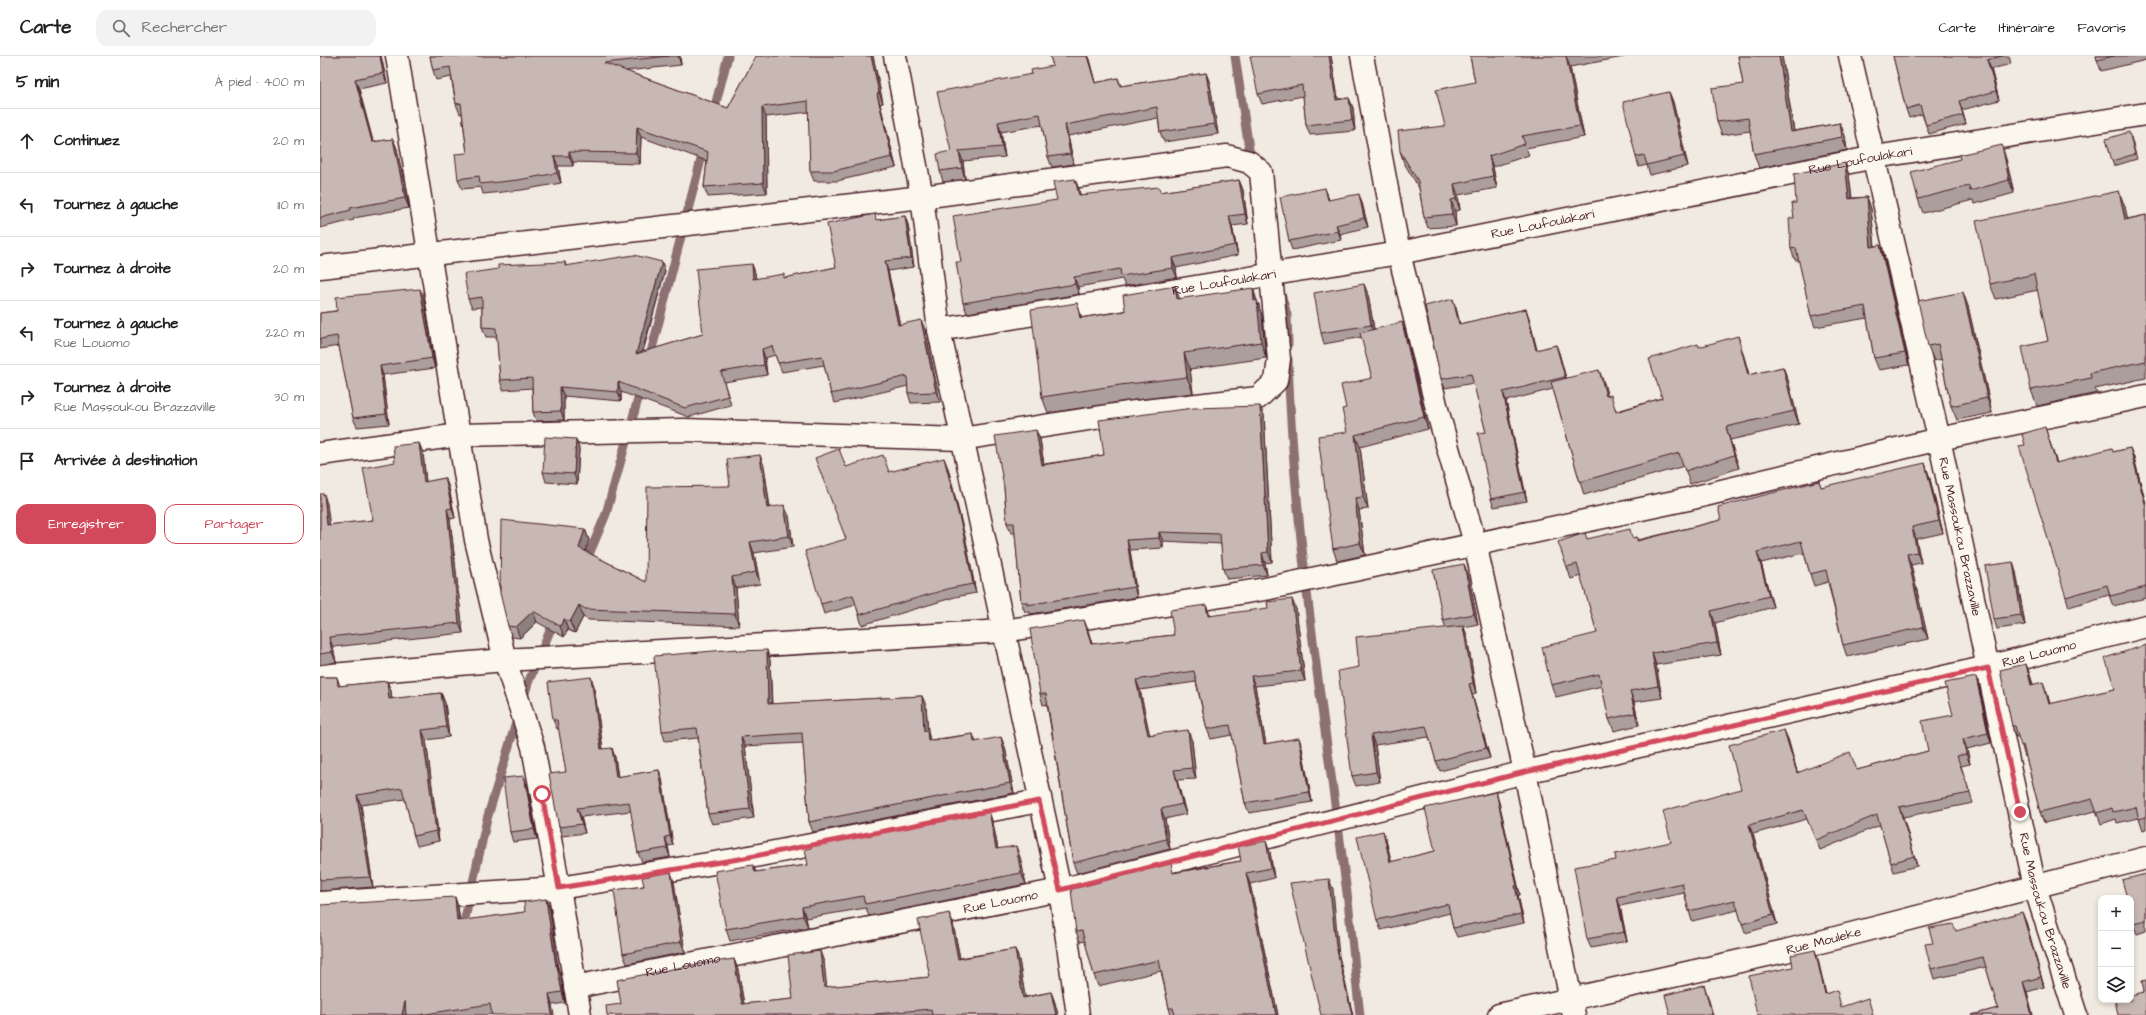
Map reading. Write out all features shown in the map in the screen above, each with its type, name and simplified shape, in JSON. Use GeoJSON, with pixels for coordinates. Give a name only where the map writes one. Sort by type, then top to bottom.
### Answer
{"type":"FeatureCollection","features":[{"type":"Feature","properties":{"kind":"street"},"geometry":{"type":"LineString","coordinates":[[397,56],[476,540],[505,660],[533,747],[559,888],[580,1015]]}},
{"type":"Feature","properties":{"kind":"street"},"geometry":{"type":"LineString","coordinates":[[895,56],[922,197],[939,330],[1039,801],[1060,890],[1078,1015]]}},
{"type":"Feature","properties":{"kind":"street"},"geometry":{"type":"LineString","coordinates":[[1362,56],[1399,253],[1438,413],[1475,543],[1525,772],[1572,1007]]}},
{"type":"Feature","properties":{"kind":"street","name":"Rue Massoukou Brazzaville"},"geometry":{"type":"LineString","coordinates":[[1850,56],[1875,157],[1939,439],[2035,887],[2076,1015]]}},
{"type":"Feature","properties":{"kind":"street","name":"Rue Loufoulakari"},"geometry":{"type":"LineString","coordinates":[[939,330],[1399,253],[1875,157],[2146,114]]}},
{"type":"Feature","properties":{"kind":"street"},"geometry":{"type":"LineString","coordinates":[[320,267],[922,197],[1227,156],[1249,162],[1261,172],[1279,359],[1276,381],[1258,398],[1127,412],[961,439],[684,430],[460,435],[320,454]]}},
{"type":"Feature","properties":{"kind":"street"},"geometry":{"type":"LineString","coordinates":[[320,676],[505,660],[1004,631],[1265,589],[1688,498],[1939,439],[2146,396]]}},
{"type":"Feature","properties":{"kind":"street","name":"Rue Louomo"},"geometry":{"type":"LineString","coordinates":[[575,987],[1060,890],[1525,772],[1988,668],[2146,626]]}},
{"type":"Feature","properties":{"kind":"street"},"geometry":{"type":"LineString","coordinates":[[320,902],[559,888],[739,859],[1039,801]]}},
{"type":"Feature","properties":{"kind":"street","name":"Rue Mouleke"},"geometry":{"type":"LineString","coordinates":[[1499,1015],[1572,1007],[2146,858]]}},
{"type":"Feature","properties":{"kind":"building"},"geometry":{"type":"Polygon","coordinates":[[[320,56],[380,56],[383,73],[355,79],[372,142],[393,139],[405,198],[350,208],[351,210],[320,218],[320,56]]]}},
{"type":"Feature","properties":{"kind":"building"},"geometry":{"type":"Polygon","coordinates":[[[430,56],[669,56],[604,63],[728,108],[756,56],[871,56],[879,93],[877,94],[892,157],[833,171],[810,171],[808,101],[762,107],[763,183],[704,187],[708,152],[637,127],[636,153],[569,152],[569,156],[554,156],[557,173],[518,180],[480,184],[479,176],[458,179],[455,154],[467,153],[461,103],[456,104],[450,67],[433,70],[430,56]]]}},
{"type":"Feature","properties":{"kind":"building"},"geometry":{"type":"Polygon","coordinates":[[[1050,56],[1087,56],[1095,83],[1118,78],[1120,86],[1206,73],[1214,124],[1160,132],[1157,107],[1065,125],[1070,154],[1048,157],[1040,114],[998,122],[1002,147],[959,151],[962,168],[940,171],[937,154],[951,151],[937,92],[1032,74],[1031,70],[1053,66],[1050,56]]]}},
{"type":"Feature","properties":{"kind":"building"},"geometry":{"type":"Polygon","coordinates":[[[1250,56],[1329,56],[1336,100],[1349,98],[1352,120],[1306,125],[1302,85],[1258,94],[1250,56]]]}},
{"type":"Feature","properties":{"kind":"building"},"geometry":{"type":"Polygon","coordinates":[[[1470,56],[1566,56],[1580,126],[1522,136],[1525,144],[1489,156],[1493,176],[1454,184],[1456,199],[1451,200],[1452,214],[1424,217],[1418,181],[1400,151],[1398,131],[1445,126],[1436,90],[1475,82],[1470,56]]]}},
{"type":"Feature","properties":{"kind":"building"},"geometry":{"type":"Polygon","coordinates":[[[1738,56],[1779,56],[1791,132],[1840,123],[1842,137],[1754,154],[1748,118],[1717,122],[1712,88],[1743,84],[1738,56]]]}},
{"type":"Feature","properties":{"kind":"building"},"geometry":{"type":"Polygon","coordinates":[[[1893,56],[2002,56],[1987,60],[1996,91],[1959,101],[1963,115],[1926,125],[1920,105],[1906,109],[1893,56]]]}},
{"type":"Feature","properties":{"kind":"building"},"geometry":{"type":"Polygon","coordinates":[[[2096,56],[2114,56],[2097,60],[2096,56]]]}},
{"type":"Feature","properties":{"kind":"building"},"geometry":{"type":"Polygon","coordinates":[[[1669,92],[1684,156],[1647,165],[1644,155],[1636,157],[1623,102],[1669,92]]]}},
{"type":"Feature","properties":{"kind":"building"},"geometry":{"type":"Polygon","coordinates":[[[2129,132],[2135,154],[2112,161],[2106,139],[2129,132]]]}},
{"type":"Feature","properties":{"kind":"building"},"geometry":{"type":"Polygon","coordinates":[[[2002,145],[2009,180],[1970,191],[1969,186],[1918,199],[1911,172],[1960,159],[1959,155],[2002,145]]]}},
{"type":"Feature","properties":{"kind":"building"},"geometry":{"type":"Polygon","coordinates":[[[1845,163],[1849,199],[1867,197],[1871,247],[1880,245],[1905,353],[1874,358],[1865,306],[1811,316],[1796,248],[1791,249],[1789,218],[1794,218],[1792,203],[1796,203],[1794,174],[1845,163]]]}},
{"type":"Feature","properties":{"kind":"building"},"geometry":{"type":"Polygon","coordinates":[[[1075,179],[1079,195],[1159,187],[1160,192],[1239,180],[1245,214],[1229,216],[1235,245],[1172,258],[1173,268],[1121,276],[1120,269],[1074,277],[1075,284],[963,303],[956,262],[961,262],[953,216],[1057,200],[1053,182],[1075,179]]]}},
{"type":"Feature","properties":{"kind":"building"},"geometry":{"type":"Polygon","coordinates":[[[1325,188],[1328,200],[1359,194],[1364,218],[1336,225],[1338,231],[1289,241],[1280,197],[1325,188]]]}},
{"type":"Feature","properties":{"kind":"building"},"geometry":{"type":"Polygon","coordinates":[[[2119,191],[2125,220],[2146,215],[2146,361],[2090,373],[2091,378],[2031,390],[2022,347],[2048,341],[2034,274],[1990,284],[1976,221],[2119,191]]]}},
{"type":"Feature","properties":{"kind":"building"},"geometry":{"type":"Polygon","coordinates":[[[875,214],[876,220],[905,216],[911,258],[885,261],[898,325],[921,320],[936,392],[908,393],[907,376],[831,394],[822,356],[778,363],[772,346],[762,349],[764,365],[721,372],[728,396],[685,408],[618,382],[618,392],[560,387],[561,411],[533,412],[532,378],[500,380],[496,328],[482,327],[482,297],[468,299],[464,274],[498,269],[498,265],[565,262],[565,266],[634,255],[662,262],[636,354],[703,334],[696,269],[752,264],[753,279],[784,274],[784,278],[836,267],[827,224],[875,214]]]}},
{"type":"Feature","properties":{"kind":"building"},"geometry":{"type":"Polygon","coordinates":[[[1364,284],[1371,325],[1321,333],[1314,293],[1364,284]]]}},
{"type":"Feature","properties":{"kind":"building"},"geometry":{"type":"Polygon","coordinates":[[[1175,286],[1177,299],[1253,288],[1254,301],[1257,300],[1261,342],[1184,353],[1187,377],[1120,385],[1042,397],[1031,310],[1077,303],[1080,318],[1125,311],[1123,295],[1175,286]]]}},
{"type":"Feature","properties":{"kind":"building"},"geometry":{"type":"Polygon","coordinates":[[[420,289],[432,358],[380,366],[386,414],[353,418],[337,336],[320,339],[320,313],[337,311],[336,297],[420,289]]]}},
{"type":"Feature","properties":{"kind":"building"},"geometry":{"type":"Polygon","coordinates":[[[1963,292],[1987,398],[1951,406],[1938,344],[1928,346],[1918,301],[1963,292]]]}},
{"type":"Feature","properties":{"kind":"building"},"geometry":{"type":"Polygon","coordinates":[[[1453,299],[1459,324],[1526,309],[1536,350],[1556,345],[1565,377],[1503,392],[1524,492],[1491,499],[1478,433],[1486,432],[1471,374],[1441,379],[1425,306],[1453,299]]]}},
{"type":"Feature","properties":{"kind":"building"},"geometry":{"type":"Polygon","coordinates":[[[1402,322],[1424,417],[1355,435],[1363,497],[1355,498],[1360,543],[1333,549],[1318,436],[1347,432],[1342,409],[1346,408],[1341,385],[1372,378],[1360,333],[1402,322]]]}},
{"type":"Feature","properties":{"kind":"building"},"geometry":{"type":"Polygon","coordinates":[[[1738,336],[1748,375],[1783,367],[1794,411],[1726,427],[1734,455],[1685,471],[1679,453],[1580,482],[1551,382],[1599,370],[1606,396],[1611,395],[1616,412],[1662,398],[1649,359],[1698,344],[1699,347],[1738,336]]]}},
{"type":"Feature","properties":{"kind":"building"},"geometry":{"type":"Polygon","coordinates":[[[1260,406],[1268,552],[1262,553],[1263,565],[1223,569],[1220,534],[1159,532],[1159,538],[1127,540],[1134,587],[1027,605],[1027,602],[1021,602],[1014,523],[1007,523],[1004,487],[995,436],[1036,430],[1042,465],[1104,455],[1099,420],[1194,408],[1260,406]]]}},
{"type":"Feature","properties":{"kind":"building"},"geometry":{"type":"Polygon","coordinates":[[[2045,427],[2056,463],[2112,448],[2113,452],[2130,448],[2146,507],[2146,587],[2110,596],[2107,585],[2066,597],[2019,446],[2025,445],[2022,434],[2045,427]]]}},
{"type":"Feature","properties":{"kind":"building"},"geometry":{"type":"Polygon","coordinates":[[[545,437],[576,439],[574,474],[543,472],[545,437]]]}},
{"type":"Feature","properties":{"kind":"building"},"geometry":{"type":"Polygon","coordinates":[[[419,443],[424,482],[445,478],[452,508],[447,509],[459,623],[329,637],[332,652],[320,654],[320,494],[324,494],[327,525],[373,520],[363,468],[395,462],[393,446],[419,443]]]}},
{"type":"Feature","properties":{"kind":"building"},"geometry":{"type":"Polygon","coordinates":[[[839,449],[846,467],[883,455],[889,472],[944,458],[963,532],[973,584],[951,588],[859,615],[853,595],[821,604],[805,551],[846,539],[815,458],[839,449]]]}},
{"type":"Feature","properties":{"kind":"building"},"geometry":{"type":"Polygon","coordinates":[[[760,455],[767,508],[784,505],[789,536],[750,542],[756,572],[732,577],[735,614],[585,609],[579,605],[570,622],[564,619],[560,626],[533,611],[516,627],[508,626],[500,593],[501,520],[585,529],[579,548],[646,582],[647,487],[730,486],[727,459],[760,455]]]}},
{"type":"Feature","properties":{"kind":"building"},"geometry":{"type":"Polygon","coordinates":[[[1925,463],[1939,521],[1912,527],[1917,552],[1907,554],[1923,627],[1843,645],[1826,570],[1810,574],[1801,541],[1757,552],[1769,596],[1711,611],[1717,643],[1652,653],[1658,686],[1630,691],[1635,713],[1609,719],[1599,674],[1551,685],[1542,647],[1597,633],[1577,564],[1567,567],[1558,542],[1585,533],[1587,539],[1630,529],[1632,538],[1637,537],[1637,541],[1721,520],[1718,507],[1819,481],[1821,487],[1925,463]]]}},
{"type":"Feature","properties":{"kind":"building"},"geometry":{"type":"Polygon","coordinates":[[[2013,562],[2021,615],[1994,619],[1985,566],[2013,562]]]}},
{"type":"Feature","properties":{"kind":"building"},"geometry":{"type":"Polygon","coordinates":[[[1464,564],[1474,614],[1443,620],[1433,570],[1464,564]]]}},
{"type":"Feature","properties":{"kind":"building"},"geometry":{"type":"Polygon","coordinates":[[[1292,599],[1301,671],[1251,676],[1264,744],[1299,738],[1309,792],[1245,803],[1230,725],[1207,729],[1194,671],[1136,680],[1148,735],[1188,730],[1192,768],[1174,770],[1182,804],[1161,809],[1166,839],[1073,863],[1046,694],[1040,694],[1030,629],[1084,620],[1091,644],[1174,635],[1170,610],[1206,605],[1208,616],[1268,608],[1267,602],[1292,599]]]}},
{"type":"Feature","properties":{"kind":"building"},"geometry":{"type":"Polygon","coordinates":[[[1463,626],[1473,683],[1469,684],[1486,748],[1436,761],[1426,726],[1371,735],[1376,772],[1352,776],[1338,671],[1359,667],[1356,637],[1463,626]]]}},
{"type":"Feature","properties":{"kind":"building"},"geometry":{"type":"Polygon","coordinates":[[[2146,645],[2146,817],[2139,819],[2136,807],[2113,812],[2112,808],[2097,813],[2092,799],[2040,812],[2023,745],[2021,746],[2015,726],[2012,726],[2000,670],[2026,664],[2031,685],[2043,682],[2049,704],[2115,689],[2105,658],[2146,645]]]}},
{"type":"Feature","properties":{"kind":"building"},"geometry":{"type":"Polygon","coordinates":[[[737,649],[737,651],[767,650],[768,704],[922,696],[924,731],[927,731],[928,741],[973,734],[974,742],[1001,737],[1010,783],[809,822],[802,733],[741,737],[750,809],[708,814],[697,728],[662,731],[654,656],[737,649]]]}},
{"type":"Feature","properties":{"kind":"building"},"geometry":{"type":"Polygon","coordinates":[[[320,677],[337,677],[338,686],[387,681],[389,699],[441,693],[446,727],[422,730],[436,831],[414,836],[402,788],[357,795],[370,877],[320,880],[320,677]]]}},
{"type":"Feature","properties":{"kind":"building"},"geometry":{"type":"Polygon","coordinates":[[[591,677],[601,749],[612,748],[616,777],[659,770],[670,836],[665,837],[667,848],[638,853],[629,802],[577,808],[582,824],[559,827],[549,774],[566,772],[557,720],[553,720],[548,682],[591,677]]]}},
{"type":"Feature","properties":{"kind":"building"},"geometry":{"type":"Polygon","coordinates":[[[1976,677],[1988,733],[1963,739],[1966,754],[1957,756],[1970,793],[1899,807],[1914,856],[1891,863],[1877,815],[1816,840],[1803,810],[1749,825],[1773,915],[1742,924],[1735,900],[1689,911],[1682,883],[1617,897],[1624,932],[1587,939],[1574,867],[1616,860],[1615,854],[1671,842],[1663,811],[1741,789],[1729,745],[1784,730],[1797,773],[1850,752],[1857,770],[1928,751],[1922,721],[1953,715],[1945,683],[1976,677]]]}},
{"type":"Feature","properties":{"kind":"building"},"geometry":{"type":"Polygon","coordinates":[[[524,776],[534,829],[510,832],[503,778],[524,776]]]}},
{"type":"Feature","properties":{"kind":"building"},"geometry":{"type":"Polygon","coordinates":[[[1496,792],[1517,886],[1515,886],[1521,914],[1453,928],[1448,904],[1377,920],[1357,837],[1383,831],[1390,862],[1435,851],[1425,808],[1496,792]]]}},
{"type":"Feature","properties":{"kind":"building"},"geometry":{"type":"Polygon","coordinates":[[[989,811],[996,849],[1016,846],[1021,873],[865,904],[863,896],[802,907],[803,916],[726,929],[715,871],[753,865],[755,872],[808,865],[805,849],[811,848],[811,845],[989,811]]]}},
{"type":"Feature","properties":{"kind":"building"},"geometry":{"type":"Polygon","coordinates":[[[1266,841],[1271,868],[1246,873],[1276,1015],[1175,1015],[1173,1008],[1169,1008],[1159,960],[1094,975],[1082,931],[1076,932],[1071,889],[1171,863],[1173,873],[1241,861],[1238,846],[1266,841]]]}},
{"type":"Feature","properties":{"kind":"building"},"geometry":{"type":"Polygon","coordinates":[[[671,872],[681,942],[623,954],[614,890],[644,886],[642,877],[671,872]]]}},
{"type":"Feature","properties":{"kind":"building"},"geometry":{"type":"Polygon","coordinates":[[[2146,874],[2146,921],[2134,924],[2134,895],[2126,895],[2122,880],[2146,874]]]}},
{"type":"Feature","properties":{"kind":"building"},"geometry":{"type":"Polygon","coordinates":[[[1329,879],[1336,946],[1352,1015],[1321,1015],[1290,883],[1329,879]]]}},
{"type":"Feature","properties":{"kind":"building"},"geometry":{"type":"Polygon","coordinates":[[[455,897],[457,921],[525,912],[524,902],[546,899],[556,966],[562,992],[549,994],[552,1015],[492,1015],[490,1004],[419,1015],[406,1015],[405,1001],[402,1015],[320,1015],[320,905],[455,897]]]}},
{"type":"Feature","properties":{"kind":"building"},"geometry":{"type":"Polygon","coordinates":[[[2022,912],[2041,977],[2023,982],[2032,1015],[1972,1015],[1998,1008],[1983,957],[1931,969],[1925,944],[1933,943],[1929,928],[1953,924],[1956,931],[2022,912]]]}},
{"type":"Feature","properties":{"kind":"building"},"geometry":{"type":"Polygon","coordinates":[[[949,913],[958,959],[1015,949],[1023,998],[1051,992],[1056,1015],[932,1015],[931,1009],[875,1015],[607,1015],[606,1006],[621,1004],[617,980],[692,965],[734,959],[742,1004],[793,999],[788,955],[820,951],[824,987],[930,977],[918,920],[949,913]]]}},
{"type":"Feature","properties":{"kind":"building"},"geometry":{"type":"Polygon","coordinates":[[[1815,950],[1825,994],[1837,990],[1841,1007],[1868,998],[1873,1015],[1757,1015],[1749,976],[1793,967],[1791,955],[1815,950]]]}},
{"type":"Feature","properties":{"kind":"building"},"geometry":{"type":"Polygon","coordinates":[[[2146,980],[2146,1015],[2118,1015],[2116,1003],[2134,1003],[2134,994],[2144,992],[2142,981],[2146,980]]]}},
{"type":"Feature","properties":{"kind":"building"},"geometry":{"type":"Polygon","coordinates":[[[1704,985],[1712,1015],[1670,1015],[1665,995],[1704,985]]]}},
{"type":"Feature","properties":{"kind":"waterway"},"geometry":{"type":"LineString","coordinates":[[713,114],[728,56]]}},
{"type":"Feature","properties":{"kind":"waterway"},"geometry":{"type":"LineString","coordinates":[[1235,56],[1251,162]]}},
{"type":"Feature","properties":{"kind":"waterway"},"geometry":{"type":"LineString","coordinates":[[649,360],[704,148]]}},
{"type":"Feature","properties":{"kind":"waterway"},"geometry":{"type":"LineString","coordinates":[[1282,297],[1287,315],[1288,344]]}},
{"type":"Feature","properties":{"kind":"waterway"},"geometry":{"type":"LineString","coordinates":[[1288,359],[1291,426],[1303,560],[1347,893],[1360,1015]]}},
{"type":"Feature","properties":{"kind":"waterway"},"geometry":{"type":"LineString","coordinates":[[585,564],[606,514],[641,388]]}},
{"type":"Feature","properties":{"kind":"waterway"},"geometry":{"type":"LineString","coordinates":[[523,700],[528,683],[555,619]]}},
{"type":"Feature","properties":{"kind":"waterway"},"geometry":{"type":"LineString","coordinates":[[462,932],[487,819],[518,716]]}},
{"type":"Feature","properties":{"kind":"route"},"geometry":{"type":"LineString","coordinates":[[542,794],[559,888],[739,859],[1039,801],[1060,890],[1525,772],[1988,668],[2020,812]]}}]}
